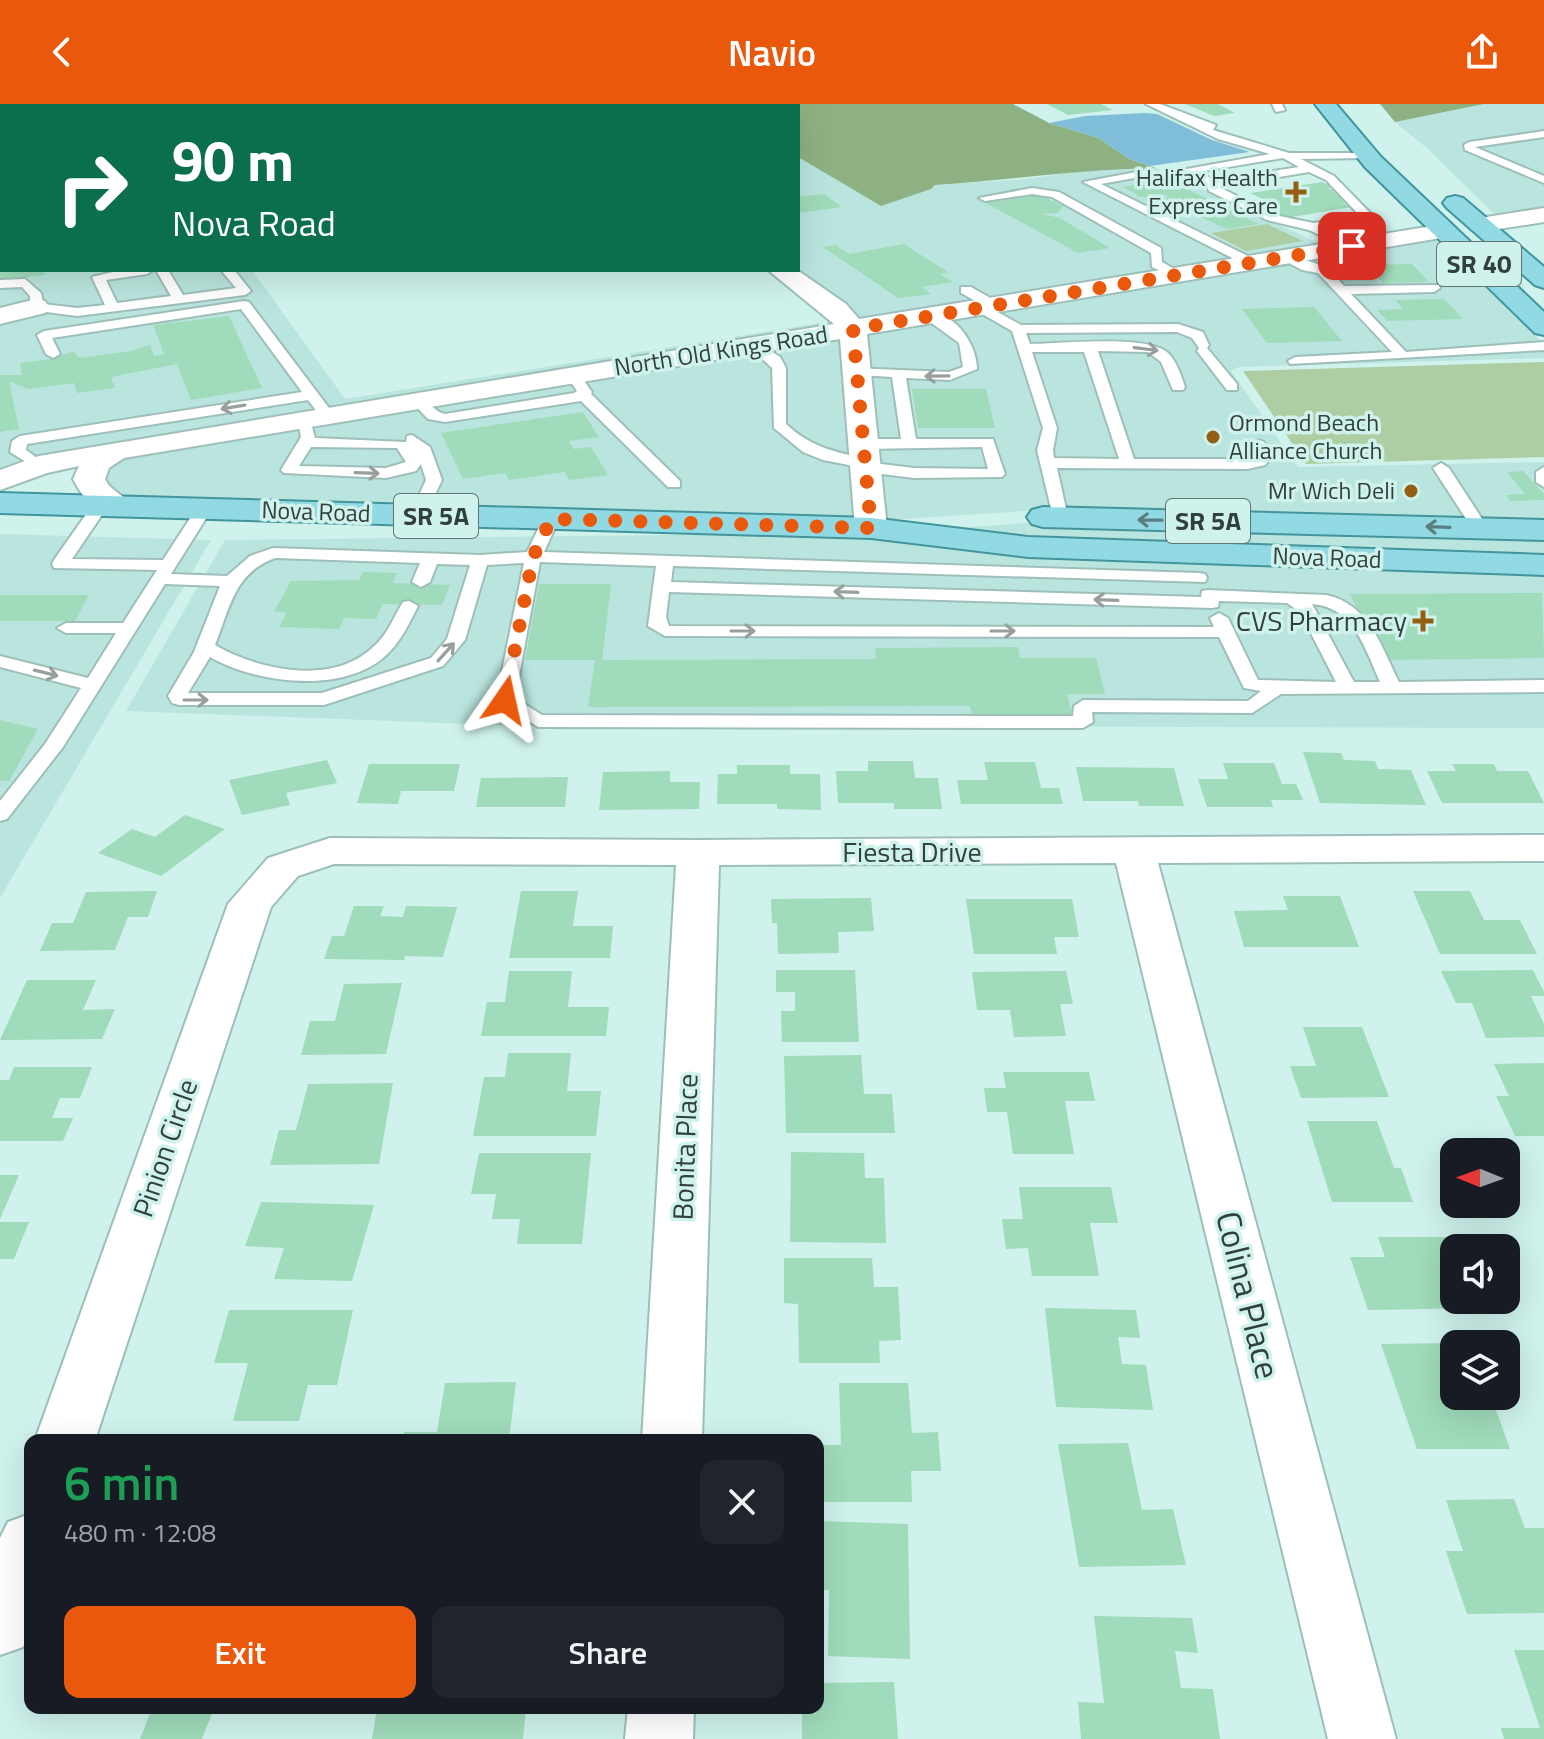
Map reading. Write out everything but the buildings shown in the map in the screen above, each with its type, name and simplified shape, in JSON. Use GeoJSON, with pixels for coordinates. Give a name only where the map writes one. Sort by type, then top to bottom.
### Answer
{"type":"FeatureCollection","features":[{"type":"Feature","properties":{"kind":"main road","name":"SR 40"},"geometry":{"type":"LineString","coordinates":[[1325,104],[1366,155],[1544,327]]}},
{"type":"Feature","properties":{"kind":"main road"},"geometry":{"type":"LineString","coordinates":[[1338,104],[1347,109],[1378,147],[1399,156]]}},
{"type":"Feature","properties":{"kind":"main road","name":"SR 40"},"geometry":{"type":"LineString","coordinates":[[1435,185],[1544,280]]}},
{"type":"Feature","properties":{"kind":"main road"},"geometry":{"type":"LineString","coordinates":[[1413,202],[1449,217],[1480,225]]}},
{"type":"Feature","properties":{"kind":"main road"},"geometry":{"type":"LineString","coordinates":[[1445,231],[1480,241],[1519,258]]}},
{"type":"Feature","properties":{"kind":"main road","name":"Nova Road"},"geometry":{"type":"LineString","coordinates":[[0,503],[871,528],[1028,547],[1201,582],[1544,565]]}},
{"type":"Feature","properties":{"kind":"main road","name":"Nova Road"},"geometry":{"type":"LineString","coordinates":[[871,528],[1026,517],[1544,530]]}},
{"type":"Feature","properties":{"kind":"street"},"geometry":{"type":"LineString","coordinates":[[1480,225],[1544,215]]}},
{"type":"Feature","properties":{"kind":"street","name":"North Old Kings Road"},"geometry":{"type":"LineString","coordinates":[[0,481],[39,465],[115,450],[310,421],[417,400],[577,385],[755,345],[931,316],[980,301],[1179,275],[1445,231]]}},
{"type":"Feature","properties":{"kind":"street"},"geometry":{"type":"LineString","coordinates":[[784,272],[837,310],[853,329],[871,528]]}},
{"type":"Feature","properties":{"kind":"street"},"geometry":{"type":"LineString","coordinates":[[0,316],[36,307]]}},
{"type":"Feature","properties":{"kind":"street"},"geometry":{"type":"LineString","coordinates":[[108,506],[96,494],[89,479],[96,463],[115,450]]}},
{"type":"Feature","properties":{"kind":"street","name":"Fiesta Drive"},"geometry":{"type":"LineString","coordinates":[[283,867],[330,851],[698,853],[1544,848]]}},
{"type":"Feature","properties":{"kind":"street","name":"Colina Place"},"geometry":{"type":"LineString","coordinates":[[1134,850],[1362,1739]]}},
{"type":"Feature","properties":{"kind":"street","name":"Bonita Place"},"geometry":{"type":"LineString","coordinates":[[672,1434],[698,853]]}},
{"type":"Feature","properties":{"kind":"street","name":"Pinion Circle"},"geometry":{"type":"LineString","coordinates":[[67,1434],[250,904],[283,867]]}},
{"type":"Feature","properties":{"kind":"street"},"geometry":{"type":"LineString","coordinates":[[0,1627],[24,1557]]}},
{"type":"Feature","properties":{"kind":"street"},"geometry":{"type":"LineString","coordinates":[[659,1739],[661,1714]]}},
{"type":"Feature","properties":{"kind":"lane"},"geometry":{"type":"LineString","coordinates":[[1151,104],[1200,128],[1284,155],[1311,168],[1330,178],[1370,219],[1308,252]]}},
{"type":"Feature","properties":{"kind":"lane"},"geometry":{"type":"LineString","coordinates":[[1540,178],[1470,150],[1469,145],[1544,134]]}},
{"type":"Feature","properties":{"kind":"lane"},"geometry":{"type":"LineString","coordinates":[[1366,155],[1284,155],[1187,170],[1271,218],[1308,252],[1403,356]]}},
{"type":"Feature","properties":{"kind":"lane"},"geometry":{"type":"LineString","coordinates":[[1213,187],[1311,168]]}},
{"type":"Feature","properties":{"kind":"lane"},"geometry":{"type":"LineString","coordinates":[[1147,173],[1089,182],[1252,263]]}},
{"type":"Feature","properties":{"kind":"lane"},"geometry":{"type":"LineString","coordinates":[[1084,189],[1099,187]]}},
{"type":"Feature","properties":{"kind":"lane"},"geometry":{"type":"LineString","coordinates":[[985,198],[1032,191],[1055,194],[1069,191]]}},
{"type":"Feature","properties":{"kind":"lane"},"geometry":{"type":"LineString","coordinates":[[1055,194],[1157,251],[1156,264],[1179,275]]}},
{"type":"Feature","properties":{"kind":"lane"},"geometry":{"type":"LineString","coordinates":[[113,308],[98,277],[133,272]]}},
{"type":"Feature","properties":{"kind":"lane"},"geometry":{"type":"LineString","coordinates":[[163,272],[179,299]]}},
{"type":"Feature","properties":{"kind":"lane"},"geometry":{"type":"LineString","coordinates":[[0,284],[25,283],[36,296],[36,307],[77,312],[245,291],[229,272]]}},
{"type":"Feature","properties":{"kind":"lane"},"geometry":{"type":"LineString","coordinates":[[1341,290],[1434,288]]}},
{"type":"Feature","properties":{"kind":"lane"},"geometry":{"type":"LineString","coordinates":[[980,301],[1018,329],[1050,428],[1045,450],[1060,518]]}},
{"type":"Feature","properties":{"kind":"lane"},"geometry":{"type":"LineString","coordinates":[[53,354],[44,335],[244,305],[310,421],[399,444],[406,447],[414,462],[411,468],[386,473],[289,470],[310,421]]}},
{"type":"Feature","properties":{"kind":"lane"},"geometry":{"type":"LineString","coordinates":[[857,371],[950,376],[970,369],[971,350],[960,335],[931,316]]}},
{"type":"Feature","properties":{"kind":"lane"},"geometry":{"type":"LineString","coordinates":[[1018,329],[1178,328],[1198,335],[1203,348],[1232,387]]}},
{"type":"Feature","properties":{"kind":"lane"},"geometry":{"type":"LineString","coordinates":[[755,345],[775,360],[779,368],[779,425],[801,446],[819,455],[865,458],[914,473],[997,474],[988,442],[909,443],[865,458]]}},
{"type":"Feature","properties":{"kind":"lane"},"geometry":{"type":"LineString","coordinates":[[1295,361],[1544,346]]}},
{"type":"Feature","properties":{"kind":"lane"},"geometry":{"type":"LineString","coordinates":[[1025,348],[1145,347],[1159,350],[1167,356],[1178,387]]}},
{"type":"Feature","properties":{"kind":"lane"},"geometry":{"type":"LineString","coordinates":[[1090,348],[1128,463]]}},
{"type":"Feature","properties":{"kind":"lane"},"geometry":{"type":"LineString","coordinates":[[899,375],[909,443]]}},
{"type":"Feature","properties":{"kind":"lane"},"geometry":{"type":"LineString","coordinates":[[577,385],[674,484]]}},
{"type":"Feature","properties":{"kind":"lane"},"geometry":{"type":"LineString","coordinates":[[39,465],[18,452],[20,441],[310,421],[413,440],[422,447],[434,480],[418,515]]}},
{"type":"Feature","properties":{"kind":"lane"},"geometry":{"type":"LineString","coordinates":[[1198,445],[1205,464]]}},
{"type":"Feature","properties":{"kind":"lane"},"geometry":{"type":"LineString","coordinates":[[1048,463],[1260,462],[1265,456],[1259,445]]}},
{"type":"Feature","properties":{"kind":"lane"},"geometry":{"type":"LineString","coordinates":[[1441,468],[1480,528]]}},
{"type":"Feature","properties":{"kind":"lane"},"geometry":{"type":"LineString","coordinates":[[1544,472],[1544,482]]}},
{"type":"Feature","properties":{"kind":"lane"},"geometry":{"type":"LineString","coordinates":[[108,506],[60,564],[164,572],[229,581]]}},
{"type":"Feature","properties":{"kind":"lane"},"geometry":{"type":"LineString","coordinates":[[0,815],[53,747],[204,509]]}},
{"type":"Feature","properties":{"kind":"lane"},"geometry":{"type":"LineString","coordinates":[[551,519],[533,557],[505,700],[538,721],[1083,722],[1083,706],[1252,707],[1277,688]]}},
{"type":"Feature","properties":{"kind":"lane"},"geometry":{"type":"LineString","coordinates":[[480,560],[456,640],[437,662],[324,699],[179,699],[177,696],[206,647],[229,581],[244,566],[273,553],[430,559],[533,557],[665,561],[1201,582],[1291,598],[1334,602],[1349,611],[1364,632],[1391,685]]}},
{"type":"Feature","properties":{"kind":"lane"},"geometry":{"type":"LineString","coordinates":[[421,582],[430,559]]}},
{"type":"Feature","properties":{"kind":"lane"},"geometry":{"type":"LineString","coordinates":[[665,561],[657,626],[665,631],[1226,632]]}},
{"type":"Feature","properties":{"kind":"lane"},"geometry":{"type":"LineString","coordinates":[[661,587],[1201,582]]}},
{"type":"Feature","properties":{"kind":"lane"},"geometry":{"type":"LineString","coordinates":[[1201,582],[1251,684],[1277,688],[1544,686]]}},
{"type":"Feature","properties":{"kind":"lane"},"geometry":{"type":"LineString","coordinates":[[1291,598],[1307,609],[1347,686]]}},
{"type":"Feature","properties":{"kind":"lane"},"geometry":{"type":"LineString","coordinates":[[206,647],[250,669],[282,675],[312,674],[350,667],[374,657],[400,626],[409,606]]}},
{"type":"Feature","properties":{"kind":"lane"},"geometry":{"type":"LineString","coordinates":[[66,628],[128,628]]}},
{"type":"Feature","properties":{"kind":"lane"},"geometry":{"type":"LineString","coordinates":[[0,661],[93,685]]}},
{"type":"Feature","properties":{"kind":"shaded area"},"geometry":{"type":"Polygon","coordinates":[[[1484,104],[1544,104],[1544,211],[1498,218],[1428,149],[1395,122],[1484,104]]]}},
{"type":"Feature","properties":{"kind":"shaded area"},"geometry":{"type":"Polygon","coordinates":[[[1157,114],[1212,140],[1250,152],[1150,166],[1129,159],[1099,138],[1049,123],[1085,116],[1157,114]]]}},
{"type":"Feature","properties":{"kind":"shaded area"},"geometry":{"type":"Polygon","coordinates":[[[800,158],[881,206],[934,185],[1026,179],[1096,169],[1156,168],[1325,246],[862,323],[797,272],[800,272],[800,158]]]}},
{"type":"Feature","properties":{"kind":"shaded area"},"geometry":{"type":"Polygon","coordinates":[[[1433,237],[1544,344],[1544,358],[1239,367],[1231,371],[1298,467],[1544,462],[1544,524],[1025,511],[887,520],[867,332],[1433,237]]]}},
{"type":"Feature","properties":{"kind":"shaded area"},"geometry":{"type":"Polygon","coordinates":[[[0,272],[253,272],[345,399],[832,321],[837,327],[108,443],[0,473],[0,272]]]}},
{"type":"Feature","properties":{"kind":"shaded area"},"geometry":{"type":"Polygon","coordinates":[[[840,336],[855,521],[127,500],[112,491],[105,477],[112,464],[126,454],[840,336]]]}},
{"type":"Feature","properties":{"kind":"shaded area"},"geometry":{"type":"Polygon","coordinates":[[[1028,523],[1544,536],[1544,558],[1030,540],[939,529],[1028,523]]]}},
{"type":"Feature","properties":{"kind":"shaded area"},"geometry":{"type":"Polygon","coordinates":[[[856,533],[1544,571],[1544,728],[496,725],[126,711],[225,540],[856,533]]]}},
{"type":"Feature","properties":{"kind":"shaded area"},"geometry":{"type":"Polygon","coordinates":[[[0,534],[211,540],[0,898],[0,534]]]}},
{"type":"Feature","properties":{"kind":"green space"},"geometry":{"type":"Polygon","coordinates":[[[800,104],[1013,104],[1049,123],[1099,138],[1129,159],[1156,168],[935,185],[881,206],[800,158],[800,104]]]}},
{"type":"Feature","properties":{"kind":"green space"},"geometry":{"type":"Polygon","coordinates":[[[1380,104],[1484,104],[1395,122],[1380,104]]]}},
{"type":"Feature","properties":{"kind":"green space"},"geometry":{"type":"Polygon","coordinates":[[[1267,224],[1303,241],[1246,251],[1211,233],[1267,224]]]}},
{"type":"Feature","properties":{"kind":"green space"},"geometry":{"type":"Polygon","coordinates":[[[1544,362],[1544,457],[1306,464],[1243,371],[1544,362]]]}},
{"type":"Feature","properties":{"kind":"place","name":"Halifax Health Express Care"},"geometry":{"type":"Point","coordinates":[1296,192]}},
{"type":"Feature","properties":{"kind":"place","name":"Ormond Beach Alliance Church"},"geometry":{"type":"Point","coordinates":[1213,437]}},
{"type":"Feature","properties":{"kind":"place","name":"Mr Wich Deli"},"geometry":{"type":"Point","coordinates":[1411,491]}},
{"type":"Feature","properties":{"kind":"place","name":"CVS Pharmacy"},"geometry":{"type":"Point","coordinates":[1423,621]}},
{"type":"Feature","properties":{"kind":"route"},"geometry":{"type":"LineString","coordinates":[[505,700],[533,557],[551,519],[871,528],[853,329],[1352,246]]}}]}
